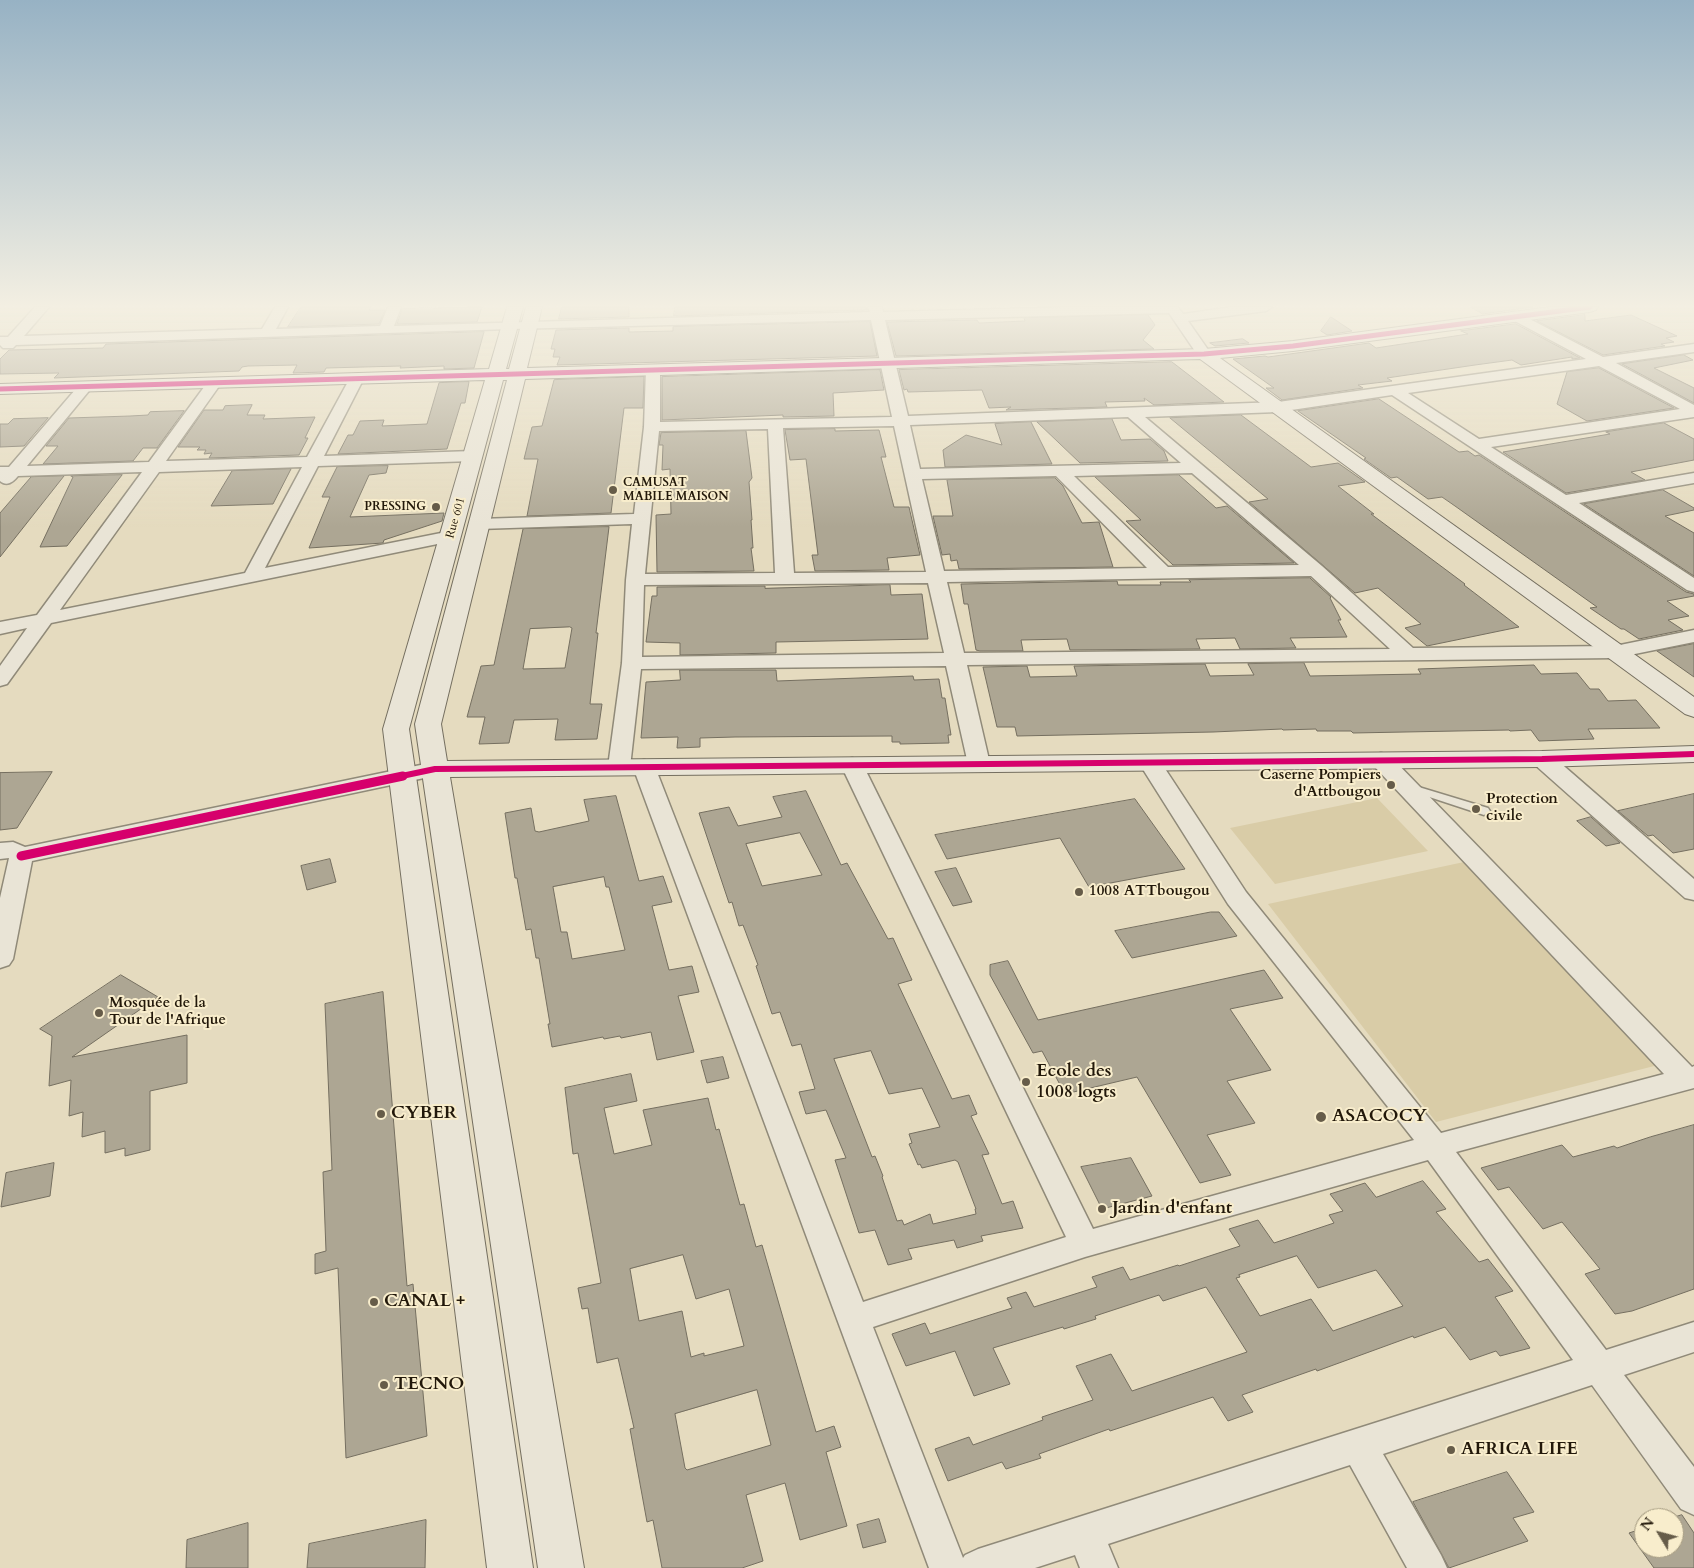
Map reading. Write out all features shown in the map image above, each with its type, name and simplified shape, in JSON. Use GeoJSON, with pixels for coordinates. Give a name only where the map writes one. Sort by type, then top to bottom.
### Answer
{"type":"FeatureCollection","features":[{"type":"Feature","properties":{"kind":"street"},"geometry":{"type":"LineString","coordinates":[[0,388],[280,380]]}},
{"type":"Feature","properties":{"kind":"street"},"geometry":{"type":"LineString","coordinates":[[252,576],[356,380]]}},
{"type":"Feature","properties":{"kind":"street","name":"Rue 601"},"geometry":{"type":"LineString","coordinates":[[412,726],[451,536],[494,380]]}},
{"type":"Feature","properties":{"kind":"street","name":"Rue 601"},"geometry":{"type":"LineString","coordinates":[[412,726],[479,524],[515,380]]}},
{"type":"Feature","properties":{"kind":"street"},"geometry":{"type":"LineString","coordinates":[[654,380],[652,426],[635,580],[631,767],[854,1318],[948,1568]]}},
{"type":"Feature","properties":{"kind":"street"},"geometry":{"type":"LineString","coordinates":[[892,380],[979,764]]}},
{"type":"Feature","properties":{"kind":"street"},"geometry":{"type":"LineString","coordinates":[[1240,380],[1694,709]]}},
{"type":"Feature","properties":{"kind":"street"},"geometry":{"type":"LineString","coordinates":[[652,426],[1278,408],[1469,380]]}},
{"type":"Feature","properties":{"kind":"street"},"geometry":{"type":"LineString","coordinates":[[1636,380],[1694,412]]}},
{"type":"Feature","properties":{"kind":"street"},"geometry":{"type":"LineString","coordinates":[[0,680],[42,619],[155,467],[215,382]]}},
{"type":"Feature","properties":{"kind":"street"},"geometry":{"type":"LineString","coordinates":[[0,487],[7,472],[86,386]]}},
{"type":"Feature","properties":{"kind":"street"},"geometry":{"type":"LineString","coordinates":[[1395,391],[1694,586]]}},
{"type":"Feature","properties":{"kind":"street"},"geometry":{"type":"LineString","coordinates":[[1477,444],[1694,412]]}},
{"type":"Feature","properties":{"kind":"street"},"geometry":{"type":"LineString","coordinates":[[1132,413],[1316,570],[1408,654]]}},
{"type":"Feature","properties":{"kind":"street"},"geometry":{"type":"LineString","coordinates":[[775,423],[784,578]]}},
{"type":"Feature","properties":{"kind":"street"},"geometry":{"type":"LineString","coordinates":[[7,472],[473,456]]}},
{"type":"Feature","properties":{"kind":"street"},"geometry":{"type":"LineString","coordinates":[[913,474],[1197,468]]}},
{"type":"Feature","properties":{"kind":"street"},"geometry":{"type":"LineString","coordinates":[[1060,471],[1163,573]]}},
{"type":"Feature","properties":{"kind":"street"},"geometry":{"type":"LineString","coordinates":[[1563,500],[1690,482]]}},
{"type":"Feature","properties":{"kind":"street"},"geometry":{"type":"LineString","coordinates":[[479,524],[641,519]]}},
{"type":"Feature","properties":{"kind":"street"},"geometry":{"type":"LineString","coordinates":[[0,628],[451,536]]}},
{"type":"Feature","properties":{"kind":"street"},"geometry":{"type":"LineString","coordinates":[[635,580],[1316,570]]}},
{"type":"Feature","properties":{"kind":"street"},"geometry":{"type":"LineString","coordinates":[[632,663],[1615,652],[1694,636]]}},
{"type":"Feature","properties":{"kind":"street"},"geometry":{"type":"LineString","coordinates":[[412,726],[561,1568]]}},
{"type":"Feature","properties":{"kind":"street"},"geometry":{"type":"LineString","coordinates":[[0,959],[11,853],[419,772],[631,767],[1542,759],[1694,754]]}},
{"type":"Feature","properties":{"kind":"street"},"geometry":{"type":"LineString","coordinates":[[1542,759],[1694,892]]}},
{"type":"Feature","properties":{"kind":"street"},"geometry":{"type":"LineString","coordinates":[[854,1318],[1085,1244],[1435,1146],[1690,1078],[1381,760]]}},
{"type":"Feature","properties":{"kind":"street"},"geometry":{"type":"LineString","coordinates":[[1150,762],[1237,898],[1435,1146],[1694,1497]]}},
{"type":"Feature","properties":{"kind":"street"},"geometry":{"type":"LineString","coordinates":[[852,765],[1085,1244]]}},
{"type":"Feature","properties":{"kind":"street"},"geometry":{"type":"LineString","coordinates":[[419,772],[510,1568]]}},
{"type":"Feature","properties":{"kind":"street"},"geometry":{"type":"LineString","coordinates":[[978,1568],[1694,1337]]}},
{"type":"Feature","properties":{"kind":"street"},"geometry":{"type":"LineString","coordinates":[[1358,1445],[1428,1568]]}},
{"type":"Feature","properties":{"kind":"street"},"geometry":{"type":"LineString","coordinates":[[1085,1534],[1099,1568]]}},
{"type":"Feature","properties":{"kind":"lane"},"geometry":{"type":"LineString","coordinates":[[1405,786],[1484,811]]}},
{"type":"Feature","properties":{"kind":"shaded area"},"geometry":{"type":"Polygon","coordinates":[[[1377,798],[1428,851],[1275,884],[1230,828],[1377,798]]]}},
{"type":"Feature","properties":{"kind":"shaded area"},"geometry":{"type":"Polygon","coordinates":[[[1464,862],[1658,1065],[1436,1122],[1268,904],[1464,862]]]}},
{"type":"Feature","properties":{"kind":"building"},"geometry":{"type":"Polygon","coordinates":[[[554,380],[644,380],[643,408],[624,408],[611,513],[527,516],[538,459],[524,459],[532,427],[542,426],[554,380]]]}},
{"type":"Feature","properties":{"kind":"building"},"geometry":{"type":"Polygon","coordinates":[[[662,380],[882,380],[884,390],[833,393],[834,416],[783,417],[783,415],[662,420],[662,380]]]}},
{"type":"Feature","properties":{"kind":"building"},"geometry":{"type":"Polygon","coordinates":[[[902,380],[1196,380],[1224,402],[1154,405],[1144,398],[1145,401],[1105,402],[1107,407],[1006,410],[1011,407],[989,408],[982,390],[908,392],[907,389],[904,390],[902,380]]]}},
{"type":"Feature","properties":{"kind":"building"},"geometry":{"type":"Polygon","coordinates":[[[1263,380],[1392,381],[1358,385],[1363,388],[1282,400],[1266,388],[1274,388],[1263,380]]]}},
{"type":"Feature","properties":{"kind":"building"},"geometry":{"type":"Polygon","coordinates":[[[1564,380],[1622,380],[1674,408],[1587,421],[1557,404],[1564,380]]]}},
{"type":"Feature","properties":{"kind":"building"},"geometry":{"type":"Polygon","coordinates":[[[1652,380],[1678,380],[1694,388],[1694,403],[1652,380]]]}},
{"type":"Feature","properties":{"kind":"building"},"geometry":{"type":"Polygon","coordinates":[[[469,382],[465,403],[461,403],[447,449],[338,454],[348,435],[353,435],[360,421],[384,420],[382,426],[427,424],[439,383],[469,382]]]}},
{"type":"Feature","properties":{"kind":"building"},"geometry":{"type":"Polygon","coordinates":[[[1379,399],[1459,452],[1468,451],[1475,456],[1479,455],[1686,592],[1694,594],[1694,596],[1667,601],[1689,616],[1668,620],[1683,630],[1639,639],[1621,629],[1590,608],[1597,607],[1442,497],[1428,499],[1397,477],[1391,478],[1364,459],[1366,458],[1298,411],[1379,399]]]}},
{"type":"Feature","properties":{"kind":"building"},"geometry":{"type":"Polygon","coordinates":[[[252,405],[247,415],[265,415],[263,419],[315,417],[305,438],[308,438],[299,455],[209,458],[212,453],[204,454],[206,450],[197,450],[200,447],[178,447],[204,410],[223,410],[225,406],[252,405]]]}},
{"type":"Feature","properties":{"kind":"building"},"geometry":{"type":"Polygon","coordinates":[[[184,411],[157,448],[143,448],[133,461],[43,464],[58,446],[46,446],[69,418],[148,415],[150,412],[184,411]]]}},
{"type":"Feature","properties":{"kind":"building"},"geometry":{"type":"Polygon","coordinates":[[[1241,415],[1311,467],[1338,463],[1365,482],[1338,486],[1374,514],[1371,514],[1519,627],[1427,646],[1405,628],[1421,624],[1378,588],[1355,593],[1249,502],[1268,499],[1170,418],[1241,415]]]}},
{"type":"Feature","properties":{"kind":"building"},"geometry":{"type":"Polygon","coordinates":[[[48,418],[24,446],[0,447],[0,424],[8,424],[13,419],[48,418]]]}},
{"type":"Feature","properties":{"kind":"building"},"geometry":{"type":"Polygon","coordinates":[[[1112,419],[1121,440],[1150,439],[1164,451],[1168,461],[1080,463],[1037,422],[1112,419]]]}},
{"type":"Feature","properties":{"kind":"building"},"geometry":{"type":"Polygon","coordinates":[[[1031,422],[1052,464],[945,467],[943,450],[966,435],[1002,445],[995,424],[1031,422]]]}},
{"type":"Feature","properties":{"kind":"building"},"geometry":{"type":"Polygon","coordinates":[[[1664,423],[1694,439],[1694,460],[1631,472],[1645,480],[1566,493],[1503,452],[1610,434],[1606,432],[1664,423]]]}},
{"type":"Feature","properties":{"kind":"building"},"geometry":{"type":"Polygon","coordinates":[[[835,429],[835,431],[879,430],[886,457],[881,457],[894,507],[909,507],[920,555],[887,558],[889,570],[815,571],[812,555],[818,555],[806,459],[790,460],[785,430],[835,429]]]}},
{"type":"Feature","properties":{"kind":"building"},"geometry":{"type":"Polygon","coordinates":[[[746,431],[752,478],[749,482],[753,548],[751,548],[754,571],[657,572],[656,515],[671,514],[670,469],[662,470],[663,445],[659,445],[661,433],[746,431]]]}},
{"type":"Feature","properties":{"kind":"building"},"geometry":{"type":"Polygon","coordinates":[[[388,466],[386,473],[369,475],[350,517],[444,513],[442,521],[384,540],[383,543],[309,548],[330,497],[322,497],[337,467],[388,466]]]}},
{"type":"Feature","properties":{"kind":"building"},"geometry":{"type":"Polygon","coordinates":[[[291,469],[273,504],[211,506],[232,471],[291,469]]]}},
{"type":"Feature","properties":{"kind":"building"},"geometry":{"type":"Polygon","coordinates":[[[122,475],[67,546],[40,547],[73,477],[71,476],[122,475]]]}},
{"type":"Feature","properties":{"kind":"building"},"geometry":{"type":"Polygon","coordinates":[[[1179,475],[1216,508],[1227,506],[1294,563],[1173,565],[1126,521],[1141,520],[1095,477],[1179,475]]]}},
{"type":"Feature","properties":{"kind":"building"},"geometry":{"type":"Polygon","coordinates":[[[64,476],[0,557],[0,513],[31,477],[64,476]]]}},
{"type":"Feature","properties":{"kind":"building"},"geometry":{"type":"Polygon","coordinates":[[[1055,478],[1063,486],[1082,523],[1099,522],[1113,567],[959,569],[957,560],[951,561],[950,554],[942,555],[933,516],[953,516],[947,480],[1055,478]]]}},
{"type":"Feature","properties":{"kind":"building"},"geometry":{"type":"Polygon","coordinates":[[[1663,490],[1694,508],[1694,510],[1665,516],[1694,533],[1694,576],[1584,504],[1663,490]]]}},
{"type":"Feature","properties":{"kind":"building"},"geometry":{"type":"Polygon","coordinates":[[[609,527],[596,633],[598,633],[590,704],[602,704],[597,739],[555,740],[558,719],[514,720],[509,743],[479,744],[485,717],[467,717],[481,666],[494,665],[523,529],[609,527]],[[572,628],[530,629],[523,669],[565,668],[572,628]]]}},
{"type":"Feature","properties":{"kind":"building"},"geometry":{"type":"Polygon","coordinates":[[[1310,578],[1331,597],[1341,620],[1338,620],[1347,637],[1290,638],[1296,648],[1240,649],[1235,638],[1196,639],[1200,649],[1070,650],[1067,639],[1021,640],[1023,651],[980,651],[976,650],[968,604],[964,604],[961,584],[1117,581],[1118,585],[1161,585],[1160,582],[1191,582],[1189,580],[1310,578]]]}},
{"type":"Feature","properties":{"kind":"building"},"geometry":{"type":"Polygon","coordinates":[[[890,585],[891,595],[922,594],[928,639],[776,642],[776,653],[680,655],[680,643],[646,642],[652,596],[657,596],[657,587],[765,586],[765,588],[890,585]]]}},
{"type":"Feature","properties":{"kind":"building"},"geometry":{"type":"Polygon","coordinates":[[[1694,644],[1694,677],[1657,651],[1694,644]]]}},
{"type":"Feature","properties":{"kind":"building"},"geometry":{"type":"Polygon","coordinates":[[[1304,663],[1310,676],[1421,674],[1418,669],[1534,665],[1541,674],[1577,673],[1590,689],[1599,689],[1608,701],[1636,700],[1660,728],[1588,729],[1594,739],[1539,741],[1531,730],[1353,733],[1351,731],[1317,731],[1316,729],[1282,729],[1017,736],[1015,727],[997,727],[983,667],[1027,666],[1030,677],[1077,676],[1074,666],[1205,664],[1210,676],[1254,675],[1248,664],[1304,663]]]}},
{"type":"Feature","properties":{"kind":"building"},"geometry":{"type":"Polygon","coordinates":[[[680,670],[776,670],[777,681],[913,676],[914,680],[939,679],[942,698],[945,698],[951,735],[948,735],[949,743],[900,744],[900,742],[892,742],[892,736],[735,737],[700,738],[700,747],[677,748],[678,737],[641,738],[646,682],[680,680],[680,670]]]}},
{"type":"Feature","properties":{"kind":"building"},"geometry":{"type":"Polygon","coordinates":[[[52,772],[17,828],[0,830],[0,773],[52,772]]]}},
{"type":"Feature","properties":{"kind":"building"},"geometry":{"type":"Polygon","coordinates":[[[806,791],[841,865],[847,863],[888,939],[893,938],[912,980],[898,984],[952,1099],[969,1095],[977,1114],[971,1116],[989,1154],[982,1155],[1002,1204],[1013,1201],[1023,1228],[981,1236],[983,1241],[957,1248],[954,1240],[908,1249],[912,1259],[888,1265],[875,1230],[859,1233],[835,1160],[846,1158],[826,1110],[806,1114],[799,1092],[815,1089],[801,1044],[792,1046],[780,1012],[772,1014],[756,966],[758,965],[743,925],[739,926],[732,902],[729,903],[699,813],[729,807],[738,826],[782,817],[773,797],[806,791]],[[800,833],[746,844],[762,886],[822,875],[800,833]],[[871,1051],[834,1059],[872,1157],[875,1156],[883,1176],[897,1221],[902,1220],[904,1225],[930,1214],[933,1224],[976,1214],[976,1209],[958,1162],[955,1160],[922,1168],[920,1164],[918,1165],[909,1144],[912,1143],[909,1134],[940,1127],[922,1088],[889,1094],[871,1051]]]}},
{"type":"Feature","properties":{"kind":"building"},"geometry":{"type":"Polygon","coordinates":[[[1694,794],[1694,849],[1673,853],[1653,835],[1648,836],[1618,811],[1694,794]]]}},
{"type":"Feature","properties":{"kind":"building"},"geometry":{"type":"Polygon","coordinates":[[[616,796],[639,881],[663,876],[672,902],[652,906],[669,970],[692,966],[699,992],[678,996],[694,1052],[657,1060],[651,1032],[621,1038],[620,1036],[604,1039],[603,1037],[552,1047],[539,958],[536,958],[531,929],[526,930],[517,878],[515,878],[505,813],[531,808],[535,831],[539,832],[589,821],[584,800],[616,796]],[[604,877],[553,887],[561,932],[567,932],[572,959],[625,950],[609,887],[606,887],[604,877]]]}},
{"type":"Feature","properties":{"kind":"building"},"geometry":{"type":"Polygon","coordinates":[[[1135,799],[1185,869],[1089,887],[1060,838],[947,859],[935,835],[1135,799]]]}},
{"type":"Feature","properties":{"kind":"building"},"geometry":{"type":"Polygon","coordinates":[[[1591,817],[1620,843],[1606,846],[1577,821],[1591,817]]]}},
{"type":"Feature","properties":{"kind":"building"},"geometry":{"type":"Polygon","coordinates":[[[330,859],[336,882],[307,890],[301,866],[330,859]]]}},
{"type":"Feature","properties":{"kind":"building"},"geometry":{"type":"Polygon","coordinates":[[[956,868],[972,902],[953,906],[935,872],[956,868]]]}},
{"type":"Feature","properties":{"kind":"building"},"geometry":{"type":"Polygon","coordinates":[[[1219,912],[1237,936],[1132,958],[1115,931],[1219,912]]]}},
{"type":"Feature","properties":{"kind":"building"},"geometry":{"type":"Polygon","coordinates":[[[1008,961],[1038,1020],[1264,970],[1283,998],[1230,1009],[1271,1070],[1227,1081],[1255,1123],[1207,1135],[1231,1175],[1200,1183],[1137,1077],[1065,1094],[1042,1051],[1033,1053],[990,975],[990,965],[1008,961]]]}},
{"type":"Feature","properties":{"kind":"building"},"geometry":{"type":"Polygon","coordinates":[[[121,975],[158,997],[72,1057],[187,1035],[187,1083],[150,1091],[150,1150],[125,1156],[125,1148],[105,1153],[105,1131],[82,1137],[83,1112],[69,1116],[71,1080],[49,1086],[52,1036],[40,1029],[121,975]]]}},
{"type":"Feature","properties":{"kind":"building"},"geometry":{"type":"Polygon","coordinates":[[[383,992],[407,1286],[413,1284],[427,1436],[346,1458],[338,1268],[315,1274],[315,1254],[326,1251],[323,1172],[332,1170],[325,1004],[383,992]]]}},
{"type":"Feature","properties":{"kind":"building"},"geometry":{"type":"Polygon","coordinates":[[[723,1057],[729,1078],[707,1083],[701,1061],[723,1057]]]}},
{"type":"Feature","properties":{"kind":"building"},"geometry":{"type":"Polygon","coordinates":[[[631,1074],[637,1101],[604,1108],[614,1154],[652,1145],[643,1110],[708,1098],[716,1130],[719,1129],[740,1205],[744,1204],[756,1247],[762,1245],[816,1432],[834,1426],[841,1447],[826,1452],[847,1526],[800,1540],[785,1483],[746,1495],[763,1561],[742,1568],[662,1568],[653,1520],[647,1522],[630,1429],[634,1428],[618,1358],[597,1363],[588,1308],[582,1309],[578,1288],[601,1283],[578,1153],[573,1154],[565,1088],[631,1074]],[[683,1255],[630,1269],[639,1321],[682,1311],[691,1357],[704,1353],[704,1356],[744,1346],[729,1289],[696,1299],[683,1255]],[[757,1390],[675,1414],[685,1468],[687,1470],[771,1445],[757,1390]]]}},
{"type":"Feature","properties":{"kind":"building"},"geometry":{"type":"Polygon","coordinates":[[[1694,1125],[1694,1289],[1632,1311],[1615,1314],[1585,1274],[1600,1269],[1562,1222],[1543,1229],[1509,1187],[1498,1190],[1481,1168],[1562,1145],[1573,1157],[1614,1146],[1617,1148],[1694,1125]]]}},
{"type":"Feature","properties":{"kind":"building"},"geometry":{"type":"Polygon","coordinates":[[[1131,1158],[1152,1196],[1102,1209],[1081,1167],[1131,1158]]]}},
{"type":"Feature","properties":{"kind":"building"},"geometry":{"type":"Polygon","coordinates":[[[54,1163],[50,1196],[1,1207],[6,1173],[54,1163]]]}},
{"type":"Feature","properties":{"kind":"building"},"geometry":{"type":"Polygon","coordinates":[[[1423,1181],[1446,1209],[1436,1212],[1479,1262],[1488,1259],[1513,1291],[1495,1297],[1530,1348],[1500,1356],[1496,1351],[1470,1360],[1445,1327],[1414,1338],[1413,1336],[1317,1371],[1316,1369],[1242,1395],[1253,1412],[1228,1421],[1213,1397],[1110,1431],[1109,1429],[1039,1454],[1041,1458],[1006,1469],[1002,1462],[948,1481],[935,1449],[969,1437],[973,1445],[1043,1420],[1042,1417],[1093,1400],[1076,1366],[1111,1354],[1132,1391],[1247,1352],[1206,1287],[1163,1301],[1159,1295],[1095,1316],[1096,1319],[993,1348],[1010,1384],[974,1396],[955,1351],[906,1366],[892,1334],[925,1323],[930,1334],[1012,1308],[1007,1298],[1026,1292],[1034,1307],[1097,1287],[1092,1277],[1123,1267],[1130,1280],[1179,1266],[1240,1246],[1229,1229],[1258,1220],[1274,1243],[1334,1223],[1329,1215],[1343,1211],[1330,1194],[1365,1183],[1376,1197],[1423,1181]],[[1297,1256],[1239,1275],[1240,1277],[1236,1278],[1260,1316],[1311,1299],[1333,1331],[1403,1306],[1376,1270],[1318,1288],[1297,1256]]]}},
{"type":"Feature","properties":{"kind":"building"},"geometry":{"type":"Polygon","coordinates":[[[1507,1472],[1534,1512],[1513,1518],[1528,1541],[1449,1568],[1413,1502],[1507,1472]]]}},
{"type":"Feature","properties":{"kind":"building"},"geometry":{"type":"Polygon","coordinates":[[[1684,1518],[1694,1533],[1694,1568],[1654,1568],[1647,1558],[1684,1558],[1684,1518]]]}},
{"type":"Feature","properties":{"kind":"building"},"geometry":{"type":"Polygon","coordinates":[[[879,1519],[886,1542],[863,1548],[857,1525],[879,1519]]]}},
{"type":"Feature","properties":{"kind":"building"},"geometry":{"type":"Polygon","coordinates":[[[426,1520],[425,1568],[307,1568],[309,1544],[426,1520]]]}},
{"type":"Feature","properties":{"kind":"building"},"geometry":{"type":"Polygon","coordinates":[[[248,1523],[248,1568],[186,1568],[187,1540],[248,1523]]]}},
{"type":"Feature","properties":{"kind":"building"},"geometry":{"type":"Polygon","coordinates":[[[1634,1531],[1634,1540],[1629,1533],[1634,1531]]]}},
{"type":"Feature","properties":{"kind":"cycle path"},"geometry":{"type":"LineString","coordinates":[[0,389],[304,380]]}},
{"type":"Feature","properties":{"kind":"cycle path"},"geometry":{"type":"LineString","coordinates":[[21,856],[435,769],[1542,759],[1694,754]]}},
{"type":"Feature","properties":{"kind":"place","name":"CAMUSAT MABILE MAISON"},"geometry":{"type":"Point","coordinates":[613,490]}},
{"type":"Feature","properties":{"kind":"place","name":"PRESSING"},"geometry":{"type":"Point","coordinates":[436,507]}},
{"type":"Feature","properties":{"kind":"place","name":"Caserne Pompiers d'Attbougou"},"geometry":{"type":"Point","coordinates":[1391,785]}},
{"type":"Feature","properties":{"kind":"place","name":"Protection civile"},"geometry":{"type":"Point","coordinates":[1476,809]}},
{"type":"Feature","properties":{"kind":"place","name":"1008 ATTbougou"},"geometry":{"type":"Point","coordinates":[1079,892]}},
{"type":"Feature","properties":{"kind":"place","name":"Mosquée de la Tour de l'Afrique"},"geometry":{"type":"Point","coordinates":[99,1013]}},
{"type":"Feature","properties":{"kind":"place","name":"Ecole des 1008 logts"},"geometry":{"type":"Point","coordinates":[1026,1082]}},
{"type":"Feature","properties":{"kind":"place","name":"CYBER"},"geometry":{"type":"Point","coordinates":[381,1114]}},
{"type":"Feature","properties":{"kind":"place","name":"ASACOCY"},"geometry":{"type":"Point","coordinates":[1321,1117]}},
{"type":"Feature","properties":{"kind":"place","name":"Jardin d'enfant"},"geometry":{"type":"Point","coordinates":[1102,1209]}},
{"type":"Feature","properties":{"kind":"place","name":"CANAL +"},"geometry":{"type":"Point","coordinates":[374,1302]}},
{"type":"Feature","properties":{"kind":"place","name":"TECNO"},"geometry":{"type":"Point","coordinates":[384,1385]}},
{"type":"Feature","properties":{"kind":"place","name":"AFRICA LIFE"},"geometry":{"type":"Point","coordinates":[1451,1450]}}]}
